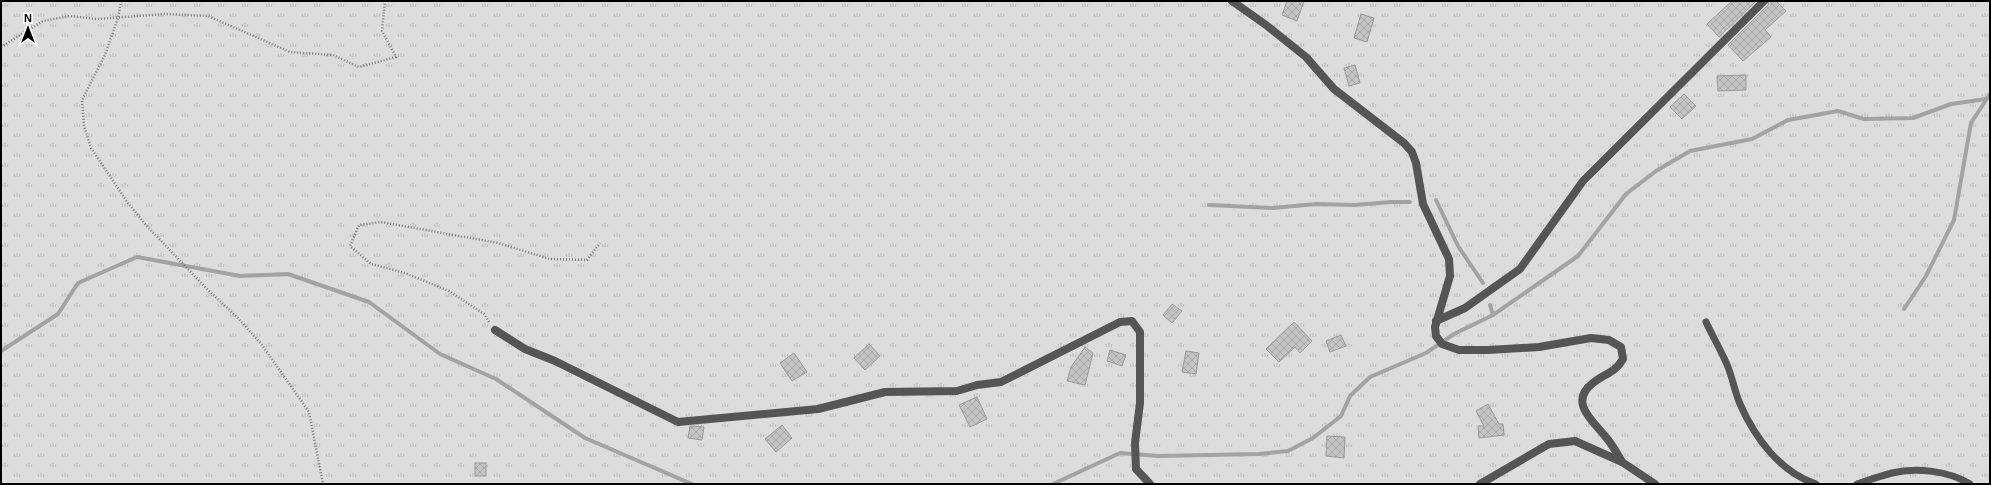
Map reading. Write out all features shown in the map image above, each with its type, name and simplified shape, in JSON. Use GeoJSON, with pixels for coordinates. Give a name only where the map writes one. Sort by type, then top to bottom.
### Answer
{"type":"FeatureCollection","features":[{"type":"Feature","properties":{"kind":"street"},"geometry":{"type":"LineString","coordinates":[[1232,1],[1266,25],[1306,57],[1334,89],[1404,143],[1412,152],[1416,164],[1423,204],[1449,259],[1450,276],[1435,327],[1436,336],[1442,344],[1459,350],[1539,347],[1591,338],[1609,340],[1621,347],[1624,359],[1620,365],[1614,371],[1592,383],[1585,390],[1583,400],[1584,410],[1605,436],[1622,462]]}},
{"type":"Feature","properties":{"kind":"street"},"geometry":{"type":"LineString","coordinates":[[1436,321],[1465,308],[1520,269],[1583,181],[1764,1]]}},
{"type":"Feature","properties":{"kind":"street"},"geometry":{"type":"LineString","coordinates":[[495,330],[525,349],[555,361],[678,422],[818,409],[885,392],[957,391],[977,385],[1001,382],[1120,322],[1132,321],[1140,332],[1140,403],[1135,443],[1136,469],[1150,484]]}},
{"type":"Feature","properties":{"kind":"street"},"geometry":{"type":"LineString","coordinates":[[1480,484],[1549,444],[1575,441],[1622,462],[1655,484]]}},
{"type":"Feature","properties":{"kind":"lane"},"geometry":{"type":"LineString","coordinates":[[1706,322],[1726,361],[1740,403],[1756,433],[1783,467],[1798,477],[1816,484]]}},
{"type":"Feature","properties":{"kind":"lane"},"geometry":{"type":"LineString","coordinates":[[1857,484],[1893,472],[1923,471],[1948,474],[1970,484]]}},
{"type":"Feature","properties":{"kind":"path"},"geometry":{"type":"LineString","coordinates":[[121,1],[118,18],[105,55],[82,100],[84,126],[91,148],[128,203],[145,224],[206,288],[237,317],[262,345],[309,412],[323,484]]}},
{"type":"Feature","properties":{"kind":"path"},"geometry":{"type":"LineString","coordinates":[[1,47],[43,21],[70,16],[97,19],[165,14],[208,16],[290,52],[333,55],[359,67],[396,57],[382,30],[385,1]]}},
{"type":"Feature","properties":{"kind":"path"},"geometry":{"type":"LineString","coordinates":[[495,330],[484,314],[449,291],[405,273],[371,264],[350,246],[360,225],[381,222],[443,233],[498,243],[550,259],[587,260],[600,244]]}},
{"type":"Feature","properties":{"kind":"green space"},"geometry":{"type":"Polygon","coordinates":[[[1,1],[1990,1],[1990,484],[1,484],[1,1]]]}},
{"type":"Feature","properties":{"kind":"building"},"geometry":{"type":"Polygon","coordinates":[[[1287,1],[1304,1],[1297,21],[1282,15],[1287,1]]]}},
{"type":"Feature","properties":{"kind":"building"},"geometry":{"type":"Polygon","coordinates":[[[1732,1],[1756,1],[1719,37],[1707,24],[1732,1]]]}},
{"type":"Feature","properties":{"kind":"building"},"geometry":{"type":"Polygon","coordinates":[[[1769,1],[1776,1],[1786,11],[1765,30],[1771,37],[1743,61],[1728,45],[1768,5],[1769,1]]]}},
{"type":"Feature","properties":{"kind":"building"},"geometry":{"type":"Polygon","coordinates":[[[1361,14],[1374,18],[1367,42],[1354,38],[1361,14]]]}},
{"type":"Feature","properties":{"kind":"building"},"geometry":{"type":"Polygon","coordinates":[[[1355,65],[1360,83],[1349,86],[1344,68],[1355,65]]]}},
{"type":"Feature","properties":{"kind":"building"},"geometry":{"type":"Polygon","coordinates":[[[1746,75],[1746,90],[1718,91],[1717,76],[1746,75]]]}},
{"type":"Feature","properties":{"kind":"building"},"geometry":{"type":"Polygon","coordinates":[[[1684,94],[1696,106],[1682,119],[1670,107],[1684,94]]]}},
{"type":"Feature","properties":{"kind":"building"},"geometry":{"type":"Polygon","coordinates":[[[1172,304],[1182,311],[1172,323],[1163,315],[1172,304]]]}},
{"type":"Feature","properties":{"kind":"building"},"geometry":{"type":"Polygon","coordinates":[[[1294,322],[1312,341],[1300,353],[1295,347],[1279,362],[1266,349],[1294,322]]]}},
{"type":"Feature","properties":{"kind":"building"},"geometry":{"type":"Polygon","coordinates":[[[1341,335],[1346,346],[1330,352],[1326,341],[1341,335]]]}},
{"type":"Feature","properties":{"kind":"building"},"geometry":{"type":"Polygon","coordinates":[[[869,344],[880,356],[865,370],[854,358],[869,344]]]}},
{"type":"Feature","properties":{"kind":"building"},"geometry":{"type":"Polygon","coordinates":[[[1085,347],[1093,353],[1085,385],[1067,381],[1071,367],[1085,347]]]}},
{"type":"Feature","properties":{"kind":"building"},"geometry":{"type":"Polygon","coordinates":[[[1110,350],[1126,355],[1122,366],[1107,361],[1110,350]]]}},
{"type":"Feature","properties":{"kind":"building"},"geometry":{"type":"Polygon","coordinates":[[[1186,351],[1199,353],[1196,374],[1182,372],[1186,351]]]}},
{"type":"Feature","properties":{"kind":"building"},"geometry":{"type":"Polygon","coordinates":[[[794,353],[807,372],[792,381],[780,363],[794,353]]]}},
{"type":"Feature","properties":{"kind":"building"},"geometry":{"type":"Polygon","coordinates":[[[977,397],[987,419],[970,427],[959,405],[977,397]]]}},
{"type":"Feature","properties":{"kind":"building"},"geometry":{"type":"Polygon","coordinates":[[[1488,404],[1499,424],[1503,424],[1504,435],[1479,438],[1478,426],[1484,426],[1476,411],[1488,404]]]}},
{"type":"Feature","properties":{"kind":"building"},"geometry":{"type":"Polygon","coordinates":[[[782,425],[792,438],[776,452],[765,439],[782,425]]]}},
{"type":"Feature","properties":{"kind":"building"},"geometry":{"type":"Polygon","coordinates":[[[690,426],[704,427],[702,440],[688,438],[690,426]]]}},
{"type":"Feature","properties":{"kind":"building"},"geometry":{"type":"Polygon","coordinates":[[[1327,436],[1345,437],[1344,458],[1326,456],[1327,436]]]}},
{"type":"Feature","properties":{"kind":"building"},"geometry":{"type":"Polygon","coordinates":[[[475,463],[486,463],[486,476],[475,476],[475,463]]]}},
{"type":"Feature","properties":{"kind":"waterway"},"geometry":{"type":"LineString","coordinates":[[1904,309],[1926,276],[1954,220],[1971,123],[1990,94]]}},
{"type":"Feature","properties":{"kind":"waterway"},"geometry":{"type":"LineString","coordinates":[[1053,484],[1120,453],[1158,456],[1259,454],[1288,451],[1313,438],[1341,416],[1350,396],[1370,377],[1426,353],[1454,334],[1493,315],[1578,256],[1626,194],[1656,171],[1690,151],[1752,139],[1788,120],[1838,111],[1864,119],[1913,118],[1951,104],[1986,99]]}},
{"type":"Feature","properties":{"kind":"waterway"},"geometry":{"type":"LineString","coordinates":[[1436,200],[1458,246],[1483,283]]}},
{"type":"Feature","properties":{"kind":"waterway"},"geometry":{"type":"LineString","coordinates":[[1209,205],[1273,208],[1316,204],[1355,205],[1410,202]]}},
{"type":"Feature","properties":{"kind":"waterway"},"geometry":{"type":"LineString","coordinates":[[1,351],[58,314],[78,283],[137,257],[240,276],[288,274],[369,302],[440,354],[496,379],[585,438],[692,484]]}},
{"type":"Feature","properties":{"kind":"waterway"},"geometry":{"type":"LineString","coordinates":[[1490,305],[1493,315]]}}]}
